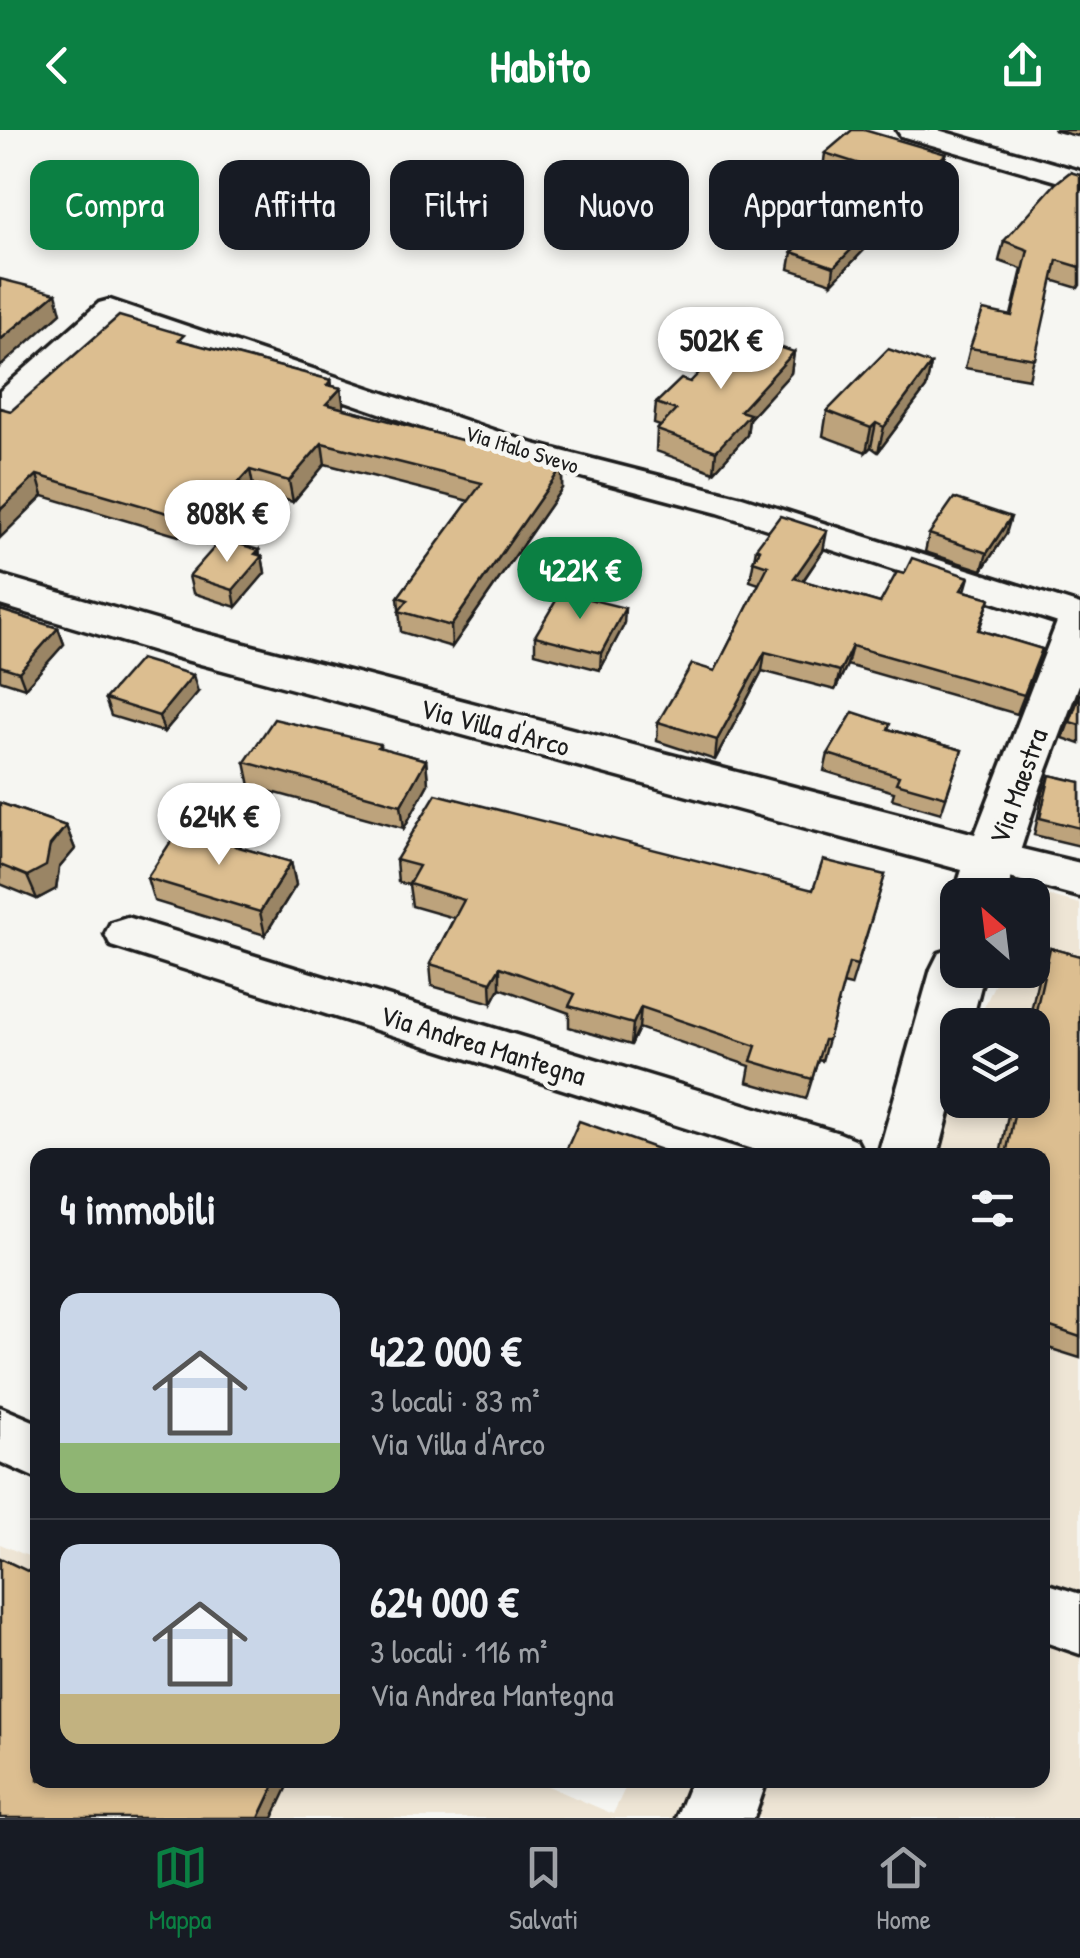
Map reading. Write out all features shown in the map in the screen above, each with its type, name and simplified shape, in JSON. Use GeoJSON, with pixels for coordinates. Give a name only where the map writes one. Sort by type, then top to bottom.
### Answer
{"type":"FeatureCollection","features":[{"type":"Feature","properties":{"kind":"street"},"geometry":{"type":"LineString","coordinates":[[910,130],[1080,180]]}},
{"type":"Feature","properties":{"kind":"street","name":"Via Italo Svevo"},"geometry":{"type":"LineString","coordinates":[[0,408],[110,309],[522,451],[730,504],[1080,620]]}},
{"type":"Feature","properties":{"kind":"street","name":"Via Villa d'Arco"},"geometry":{"type":"LineString","coordinates":[[0,590],[986,876]]}},
{"type":"Feature","properties":{"kind":"street","name":"Via Maestra"},"geometry":{"type":"LineString","coordinates":[[986,876],[1080,620]]}},
{"type":"Feature","properties":{"kind":"street"},"geometry":{"type":"LineString","coordinates":[[986,876],[1080,880]]}},
{"type":"Feature","properties":{"kind":"street","name":"Via Andrea Mantegna"},"geometry":{"type":"LineString","coordinates":[[126,934],[816,1148]]}},
{"type":"Feature","properties":{"kind":"street"},"geometry":{"type":"LineString","coordinates":[[910,1148],[953,988]]}},
{"type":"Feature","properties":{"kind":"street"},"geometry":{"type":"LineString","coordinates":[[0,1434],[30,1448]]}},
{"type":"Feature","properties":{"kind":"street"},"geometry":{"type":"LineString","coordinates":[[1050,1613],[1080,1624]]}},
{"type":"Feature","properties":{"kind":"street"},"geometry":{"type":"LineString","coordinates":[[716,1818],[725,1788]]}},
{"type":"Feature","properties":{"kind":"shaded area"},"geometry":{"type":"Polygon","coordinates":[[[1050,896],[1080,904],[1080,1818],[0,1818],[0,1544],[30,1557],[30,1788],[553,1788],[613,1814],[625,1788],[1050,1788],[1050,1148],[919,1148],[940,1102],[940,1118],[1050,1118],[1050,1008],[984,1008],[993,988],[1050,988],[1050,896]]]}},
{"type":"Feature","properties":{"kind":"building"},"geometry":{"type":"Polygon","coordinates":[[[852,130],[864,130],[946,154],[940,160],[847,160],[825,153],[852,130]]]}},
{"type":"Feature","properties":{"kind":"building"},"geometry":{"type":"Polygon","coordinates":[[[1070,172],[1080,175],[1080,267],[1057,260],[1035,359],[970,348],[983,310],[1012,316],[1028,250],[1004,241],[1070,172]]]}},
{"type":"Feature","properties":{"kind":"building"},"geometry":{"type":"Polygon","coordinates":[[[794,250],[851,250],[834,267],[792,252],[794,250]]]}},
{"type":"Feature","properties":{"kind":"building"},"geometry":{"type":"Polygon","coordinates":[[[0,279],[56,293],[0,340],[0,279]]]}},
{"type":"Feature","properties":{"kind":"building"},"geometry":{"type":"Polygon","coordinates":[[[119,316],[184,335],[179,340],[331,380],[327,385],[341,388],[326,404],[562,467],[451,626],[399,611],[408,600],[398,597],[482,483],[322,443],[289,481],[250,470],[202,523],[37,475],[0,510],[0,408],[11,411],[119,316]]]}},
{"type":"Feature","properties":{"kind":"building"},"geometry":{"type":"Polygon","coordinates":[[[738,333],[794,352],[740,411],[750,414],[716,451],[657,430],[676,410],[656,403],[681,379],[690,382],[738,333]]]}},
{"type":"Feature","properties":{"kind":"building"},"geometry":{"type":"Polygon","coordinates":[[[888,349],[931,364],[884,427],[876,423],[871,428],[827,411],[888,349]]]}},
{"type":"Feature","properties":{"kind":"building"},"geometry":{"type":"Polygon","coordinates":[[[954,498],[1011,517],[987,553],[929,534],[954,498]]]}},
{"type":"Feature","properties":{"kind":"building"},"geometry":{"type":"Polygon","coordinates":[[[780,516],[827,531],[794,578],[880,603],[897,572],[904,574],[912,558],[969,577],[961,590],[990,598],[978,630],[1042,649],[1024,695],[852,646],[840,671],[765,652],[717,740],[658,722],[692,664],[715,671],[768,566],[753,561],[760,550],[756,548],[780,516]]]}},
{"type":"Feature","properties":{"kind":"building"},"geometry":{"type":"Polygon","coordinates":[[[222,539],[259,550],[255,554],[262,556],[233,590],[189,576],[222,539]]]}},
{"type":"Feature","properties":{"kind":"building"},"geometry":{"type":"Polygon","coordinates":[[[561,592],[625,608],[601,653],[535,636],[561,592]]]}},
{"type":"Feature","properties":{"kind":"building"},"geometry":{"type":"Polygon","coordinates":[[[0,610],[58,628],[19,672],[0,666],[0,610]]]}},
{"type":"Feature","properties":{"kind":"building"},"geometry":{"type":"Polygon","coordinates":[[[140,659],[193,675],[159,716],[105,699],[140,659]]]}},
{"type":"Feature","properties":{"kind":"building"},"geometry":{"type":"Polygon","coordinates":[[[1080,694],[1080,725],[1070,722],[1080,694]]]}},
{"type":"Feature","properties":{"kind":"building"},"geometry":{"type":"Polygon","coordinates":[[[853,712],[890,724],[888,729],[962,750],[946,797],[896,783],[899,776],[828,754],[853,712]]]}},
{"type":"Feature","properties":{"kind":"building"},"geometry":{"type":"Polygon","coordinates":[[[274,719],[380,744],[378,747],[426,760],[401,805],[245,762],[274,719]]]}},
{"type":"Feature","properties":{"kind":"building"},"geometry":{"type":"Polygon","coordinates":[[[1050,775],[1080,782],[1080,828],[1040,818],[1050,775]]]}},
{"type":"Feature","properties":{"kind":"building"},"geometry":{"type":"Polygon","coordinates":[[[436,794],[813,890],[823,860],[885,875],[857,965],[849,963],[828,1040],[824,1040],[812,1079],[751,1061],[756,1046],[641,1007],[633,1024],[569,1006],[575,994],[500,967],[491,982],[430,964],[464,900],[409,884],[419,866],[396,860],[436,794]]]}},
{"type":"Feature","properties":{"kind":"building"},"geometry":{"type":"Polygon","coordinates":[[[0,803],[66,826],[50,845],[46,866],[27,876],[0,865],[0,803]]]}},
{"type":"Feature","properties":{"kind":"building"},"geometry":{"type":"Polygon","coordinates":[[[183,823],[239,839],[235,846],[291,862],[260,912],[147,878],[183,823]]]}},
{"type":"Feature","properties":{"kind":"building"},"geometry":{"type":"Polygon","coordinates":[[[1050,948],[1080,956],[1080,1337],[1050,1327],[1050,1148],[1007,1148],[1013,1118],[1050,1118],[1050,1008],[1037,1008],[1041,988],[1050,988],[1050,948]]]}},
{"type":"Feature","properties":{"kind":"building"},"geometry":{"type":"Polygon","coordinates":[[[579,1121],[655,1148],[567,1148],[579,1121]]]}},
{"type":"Feature","properties":{"kind":"building"},"geometry":{"type":"Polygon","coordinates":[[[0,1558],[30,1572],[30,1788],[273,1788],[259,1818],[0,1818],[0,1558]]]}}]}
